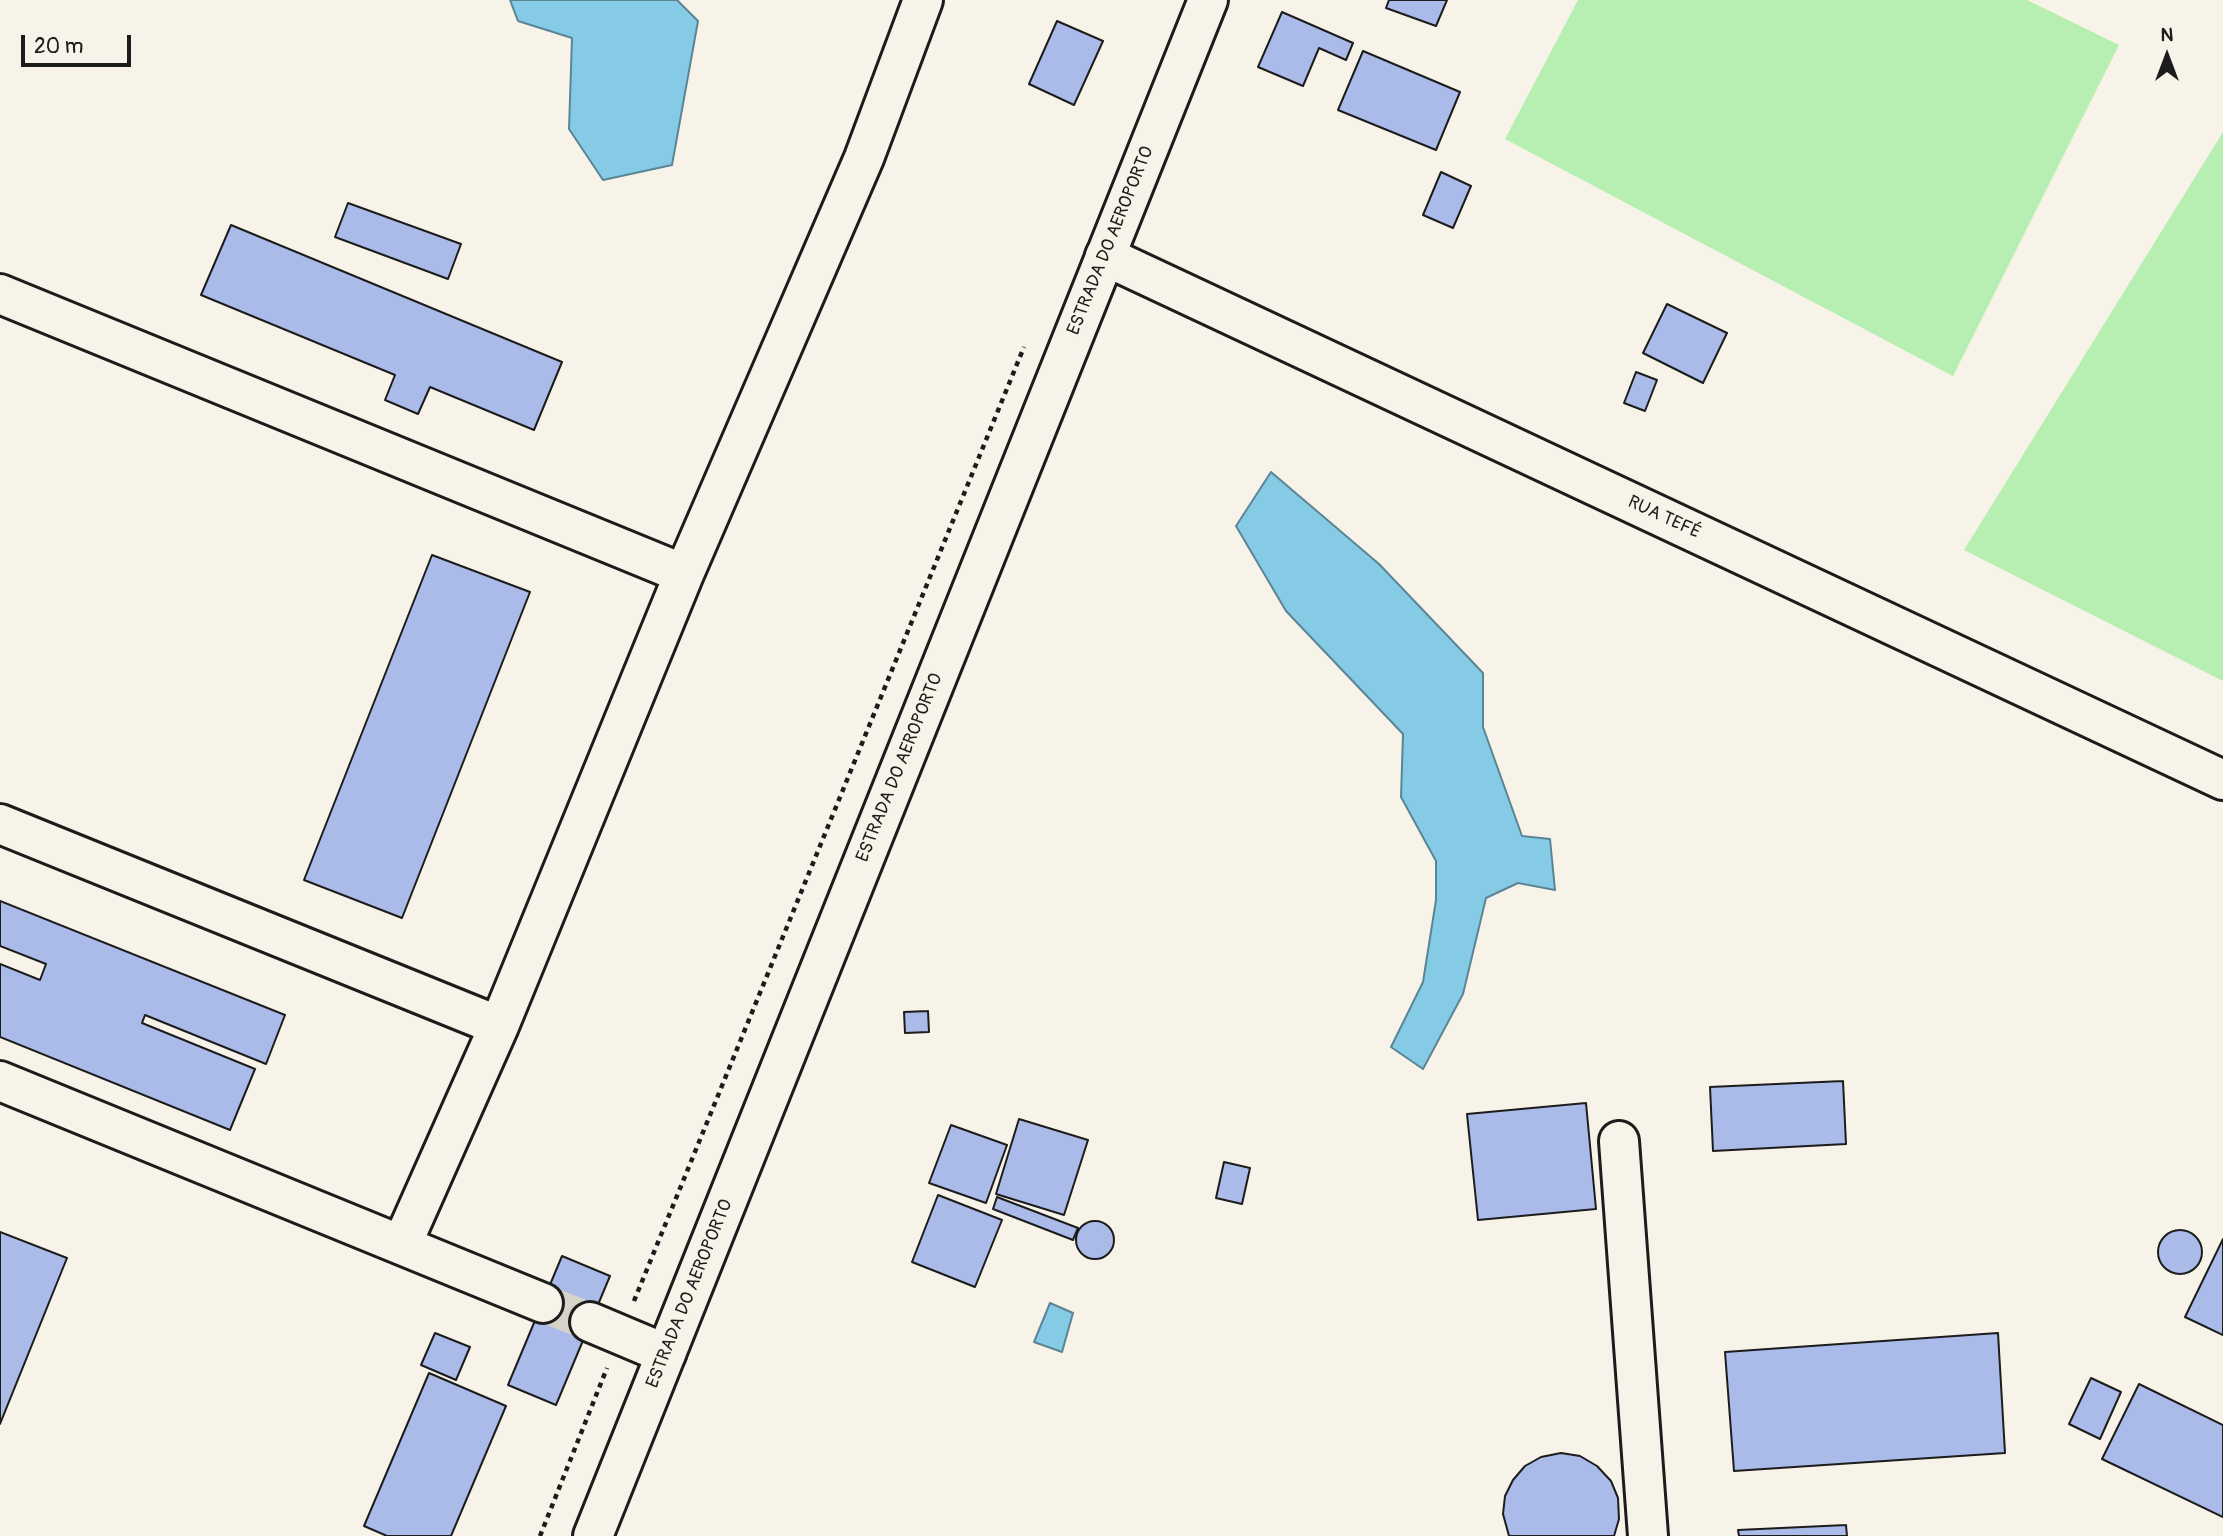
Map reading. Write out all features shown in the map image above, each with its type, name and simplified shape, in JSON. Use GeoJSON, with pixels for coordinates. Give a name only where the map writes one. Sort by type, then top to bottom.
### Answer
{"type":"FeatureCollection","features":[{"type":"Feature","properties":{"kind":"street"},"geometry":{"type":"LineString","coordinates":[[402,1244],[499,1027],[684,574],[864,158],[923,0]]}},
{"type":"Feature","properties":{"kind":"street","name":"ESTRADA DO AEROPORTO"},"geometry":{"type":"LineString","coordinates":[[593,1536],[1208,0]]}},
{"type":"Feature","properties":{"kind":"street","name":"RUA TEFÉ"},"geometry":{"type":"LineString","coordinates":[[1105,256],[2223,780]]}},
{"type":"Feature","properties":{"kind":"street"},"geometry":{"type":"LineString","coordinates":[[0,294],[684,574]]}},
{"type":"Feature","properties":{"kind":"street"},"geometry":{"type":"LineString","coordinates":[[0,824],[499,1027]]}},
{"type":"Feature","properties":{"kind":"street"},"geometry":{"type":"LineString","coordinates":[[0,1081],[543,1303]]}},
{"type":"Feature","properties":{"kind":"street"},"geometry":{"type":"LineString","coordinates":[[1619,1141],[1648,1536]]}},
{"type":"Feature","properties":{"kind":"street"},"geometry":{"type":"LineString","coordinates":[[605,1328],[666,1354]]}},
{"type":"Feature","properties":{"kind":"path"},"geometry":{"type":"LineString","coordinates":[[540,1536],[605,1328],[1029,336]]}},
{"type":"Feature","properties":{"kind":"green space"},"geometry":{"type":"Polygon","coordinates":[[[1578,0],[2027,0],[2119,45],[1953,376],[1505,139],[1578,0]]]}},
{"type":"Feature","properties":{"kind":"green space"},"geometry":{"type":"Polygon","coordinates":[[[2223,132],[2223,681],[1964,550],[2223,132]]]}},
{"type":"Feature","properties":{"kind":"water"},"geometry":{"type":"Polygon","coordinates":[[[510,0],[677,0],[698,21],[672,165],[603,180],[569,129],[572,38],[518,21],[510,0]]]}},
{"type":"Feature","properties":{"kind":"water"},"geometry":{"type":"Polygon","coordinates":[[[1271,472],[1379,564],[1483,673],[1483,727],[1522,836],[1550,839],[1555,890],[1518,883],[1486,898],[1463,994],[1423,1069],[1391,1047],[1423,982],[1436,900],[1436,861],[1401,797],[1403,734],[1286,611],[1236,526],[1271,472]]]}},
{"type":"Feature","properties":{"kind":"water"},"geometry":{"type":"Polygon","coordinates":[[[1050,1303],[1073,1313],[1062,1352],[1034,1342],[1050,1303]]]}},
{"type":"Feature","properties":{"kind":"building"},"geometry":{"type":"Polygon","coordinates":[[[1389,0],[1447,0],[1436,26],[1386,8],[1389,0]]]}},
{"type":"Feature","properties":{"kind":"building"},"geometry":{"type":"Polygon","coordinates":[[[1282,12],[1353,43],[1346,60],[1319,48],[1303,86],[1258,67],[1282,12]]]}},
{"type":"Feature","properties":{"kind":"building"},"geometry":{"type":"Polygon","coordinates":[[[1057,21],[1103,41],[1074,105],[1029,84],[1057,21]]]}},
{"type":"Feature","properties":{"kind":"building"},"geometry":{"type":"Polygon","coordinates":[[[1363,51],[1460,92],[1436,150],[1338,110],[1363,51]]]}},
{"type":"Feature","properties":{"kind":"building"},"geometry":{"type":"Polygon","coordinates":[[[1441,172],[1471,186],[1453,228],[1423,215],[1441,172]]]}},
{"type":"Feature","properties":{"kind":"building"},"geometry":{"type":"Polygon","coordinates":[[[348,203],[461,244],[448,279],[335,237],[348,203]]]}},
{"type":"Feature","properties":{"kind":"building"},"geometry":{"type":"Polygon","coordinates":[[[231,225],[562,362],[534,430],[430,387],[418,414],[385,400],[395,375],[201,295],[231,225]]]}},
{"type":"Feature","properties":{"kind":"building"},"geometry":{"type":"Polygon","coordinates":[[[1667,304],[1727,333],[1703,383],[1643,353],[1667,304]]]}},
{"type":"Feature","properties":{"kind":"building"},"geometry":{"type":"Polygon","coordinates":[[[1636,372],[1657,380],[1645,411],[1624,403],[1636,372]]]}},
{"type":"Feature","properties":{"kind":"building"},"geometry":{"type":"Polygon","coordinates":[[[432,555],[530,592],[402,918],[304,880],[432,555]]]}},
{"type":"Feature","properties":{"kind":"building"},"geometry":{"type":"Polygon","coordinates":[[[0,901],[285,1015],[266,1064],[145,1015],[142,1023],[255,1069],[230,1130],[0,1037],[0,964],[40,980],[46,964],[0,946],[0,901]]]}},
{"type":"Feature","properties":{"kind":"building"},"geometry":{"type":"Polygon","coordinates":[[[928,1011],[929,1032],[905,1033],[904,1012],[928,1011]]]}},
{"type":"Feature","properties":{"kind":"building"},"geometry":{"type":"Polygon","coordinates":[[[1843,1081],[1846,1144],[1713,1151],[1710,1087],[1843,1081]]]}},
{"type":"Feature","properties":{"kind":"building"},"geometry":{"type":"Polygon","coordinates":[[[1586,1103],[1596,1209],[1478,1220],[1467,1114],[1586,1103]]]}},
{"type":"Feature","properties":{"kind":"building"},"geometry":{"type":"Polygon","coordinates":[[[1019,1119],[1088,1140],[1064,1215],[996,1194],[1019,1119]]]}},
{"type":"Feature","properties":{"kind":"building"},"geometry":{"type":"Polygon","coordinates":[[[951,1125],[1007,1145],[986,1203],[929,1183],[951,1125]]]}},
{"type":"Feature","properties":{"kind":"building"},"geometry":{"type":"Polygon","coordinates":[[[1224,1162],[1250,1168],[1242,1204],[1216,1198],[1224,1162]]]}},
{"type":"Feature","properties":{"kind":"building"},"geometry":{"type":"Polygon","coordinates":[[[938,1195],[1002,1220],[975,1287],[912,1262],[938,1195]]]}},
{"type":"Feature","properties":{"kind":"building"},"geometry":{"type":"Polygon","coordinates":[[[997,1197],[1078,1228],[1073,1240],[993,1209],[997,1197]]]}},
{"type":"Feature","properties":{"kind":"building"},"geometry":{"type":"Polygon","coordinates":[[[1095,1221],[1108,1227],[1114,1240],[1108,1253],[1095,1259],[1082,1253],[1076,1240],[1082,1227],[1095,1221]]]}},
{"type":"Feature","properties":{"kind":"building"},"geometry":{"type":"Polygon","coordinates":[[[2180,1230],[2195,1237],[2202,1252],[2195,1267],[2180,1274],[2165,1267],[2158,1252],[2165,1237],[2180,1230]]]}},
{"type":"Feature","properties":{"kind":"building"},"geometry":{"type":"Polygon","coordinates":[[[0,1232],[67,1258],[0,1424],[0,1232]]]}},
{"type":"Feature","properties":{"kind":"building"},"geometry":{"type":"Polygon","coordinates":[[[2223,1239],[2223,1335],[2185,1317],[2223,1239]]]}},
{"type":"Feature","properties":{"kind":"building"},"geometry":{"type":"Polygon","coordinates":[[[562,1256],[610,1276],[556,1405],[508,1385],[562,1256]]]}},
{"type":"Feature","properties":{"kind":"building"},"geometry":{"type":"Polygon","coordinates":[[[435,1333],[470,1347],[456,1380],[421,1365],[435,1333]]]}},
{"type":"Feature","properties":{"kind":"building"},"geometry":{"type":"Polygon","coordinates":[[[1998,1333],[2005,1453],[1734,1471],[1725,1352],[1998,1333]]]}},
{"type":"Feature","properties":{"kind":"building"},"geometry":{"type":"Polygon","coordinates":[[[429,1373],[506,1406],[451,1536],[387,1536],[364,1526],[429,1373]]]}},
{"type":"Feature","properties":{"kind":"building"},"geometry":{"type":"Polygon","coordinates":[[[2091,1378],[2121,1392],[2100,1439],[2069,1424],[2091,1378]]]}},
{"type":"Feature","properties":{"kind":"building"},"geometry":{"type":"Polygon","coordinates":[[[2139,1384],[2223,1425],[2223,1517],[2102,1459],[2139,1384]]]}},
{"type":"Feature","properties":{"kind":"building"},"geometry":{"type":"Polygon","coordinates":[[[1561,1453],[1580,1456],[1597,1466],[1611,1481],[1618,1498],[1619,1519],[1614,1536],[1509,1536],[1503,1514],[1505,1496],[1513,1480],[1525,1466],[1541,1457],[1561,1453]]]}},
{"type":"Feature","properties":{"kind":"building"},"geometry":{"type":"Polygon","coordinates":[[[1846,1525],[1847,1536],[1739,1536],[1738,1530],[1846,1525]]]}},
{"type":"Feature","properties":{"kind":"tunnel"},"geometry":{"type":"LineString","coordinates":[[543,1303],[590,1322]]}}]}
